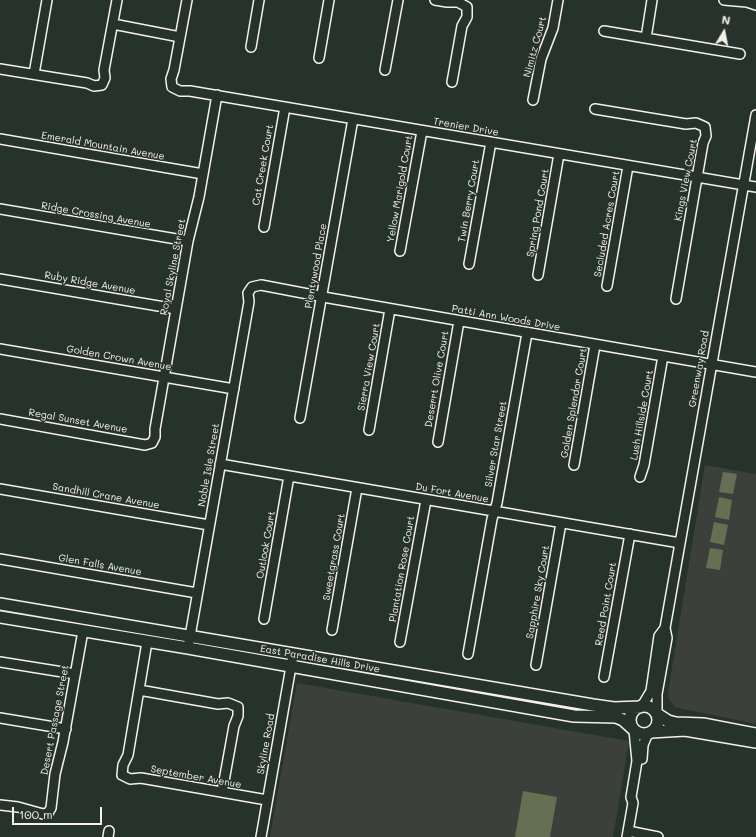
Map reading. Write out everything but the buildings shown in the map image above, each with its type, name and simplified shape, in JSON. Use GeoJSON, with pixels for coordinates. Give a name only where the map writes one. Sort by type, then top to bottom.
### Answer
{"type":"FeatureCollection","features":[{"type":"Feature","properties":{"kind":"main road","name":"East Paradise Hills Drive"},"geometry":{"type":"LineString","coordinates":[[0,604],[292,655],[593,705],[614,708],[641,707]]}},
{"type":"Feature","properties":{"kind":"main road","name":"East Paradise Hills Drive"},"geometry":{"type":"LineString","coordinates":[[0,617],[188,648],[574,716],[616,717],[623,720],[634,729]]}},
{"type":"Feature","properties":{"kind":"main road"},"geometry":{"type":"LineString","coordinates":[[756,734],[703,724],[676,723],[668,721],[649,707],[641,707],[633,712],[630,720],[634,729],[641,734],[685,730],[756,742]]}},
{"type":"Feature","properties":{"kind":"main road"},"geometry":{"type":"LineString","coordinates":[[650,733],[658,722],[657,713]]}},
{"type":"Feature","properties":{"kind":"street"},"geometry":{"type":"LineString","coordinates":[[34,74],[47,0]]}},
{"type":"Feature","properties":{"kind":"street"},"geometry":{"type":"LineString","coordinates":[[0,68],[87,83],[94,86],[102,85],[105,78],[104,70],[117,0]]}},
{"type":"Feature","properties":{"kind":"street"},"geometry":{"type":"LineString","coordinates":[[113,24],[180,36],[187,0]]}},
{"type":"Feature","properties":{"kind":"street"},"geometry":{"type":"LineString","coordinates":[[251,47],[260,0]]}},
{"type":"Feature","properties":{"kind":"street"},"geometry":{"type":"LineString","coordinates":[[319,58],[329,0]]}},
{"type":"Feature","properties":{"kind":"street"},"geometry":{"type":"LineString","coordinates":[[386,70],[398,0]]}},
{"type":"Feature","properties":{"kind":"street"},"geometry":{"type":"LineString","coordinates":[[435,0],[458,2],[467,8],[467,17],[462,26],[452,82]]}},
{"type":"Feature","properties":{"kind":"street","name":"Nimitz Court"},"geometry":{"type":"LineString","coordinates":[[533,100],[541,59],[552,28],[558,0]]}},
{"type":"Feature","properties":{"kind":"street"},"geometry":{"type":"LineString","coordinates":[[646,38],[652,0]]}},
{"type":"Feature","properties":{"kind":"street"},"geometry":{"type":"LineString","coordinates":[[724,0],[747,2],[756,5]]}},
{"type":"Feature","properties":{"kind":"street"},"geometry":{"type":"LineString","coordinates":[[604,31],[740,54]]}},
{"type":"Feature","properties":{"kind":"street","name":"Trenier Drive"},"geometry":{"type":"LineString","coordinates":[[180,36],[171,79],[172,87],[180,91],[217,95],[756,187]]}},
{"type":"Feature","properties":{"kind":"street","name":"Royal Skyline Street"},"geometry":{"type":"LineString","coordinates":[[152,443],[155,437],[155,429],[188,241],[199,197],[217,95]]}},
{"type":"Feature","properties":{"kind":"street","name":"Cat Creek Court"},"geometry":{"type":"LineString","coordinates":[[264,227],[285,107]]}},
{"type":"Feature","properties":{"kind":"street","name":"Kings View Court"},"geometry":{"type":"LineString","coordinates":[[595,109],[686,124],[696,123],[705,127],[706,136],[703,143],[676,299]]}},
{"type":"Feature","properties":{"kind":"street","name":"Greenway Road"},"geometry":{"type":"LineString","coordinates":[[657,713],[658,688],[667,638],[665,628],[756,115]]}},
{"type":"Feature","properties":{"kind":"street","name":"Plentywood Place"},"geometry":{"type":"LineString","coordinates":[[300,418],[353,119]]}},
{"type":"Feature","properties":{"kind":"street","name":"Yellow Marigold Court"},"geometry":{"type":"LineString","coordinates":[[400,251],[422,130]]}},
{"type":"Feature","properties":{"kind":"street","name":"Emerald Mountain Avenue"},"geometry":{"type":"LineString","coordinates":[[0,139],[203,174]]}},
{"type":"Feature","properties":{"kind":"street","name":"Twin Berry Court"},"geometry":{"type":"LineString","coordinates":[[469,264],[491,142]]}},
{"type":"Feature","properties":{"kind":"street","name":"Spring Pond Court"},"geometry":{"type":"LineString","coordinates":[[538,275],[559,154]]}},
{"type":"Feature","properties":{"kind":"street","name":"Secluded Acres Court"},"geometry":{"type":"LineString","coordinates":[[607,286],[628,166]]}},
{"type":"Feature","properties":{"kind":"street","name":"Ridge Crossing Avenue"},"geometry":{"type":"LineString","coordinates":[[0,209],[188,241]]}},
{"type":"Feature","properties":{"kind":"street","name":"Ruby Ridge Avenue"},"geometry":{"type":"LineString","coordinates":[[0,279],[176,309]]}},
{"type":"Feature","properties":{"kind":"street","name":"Patti Ann Woods Drive"},"geometry":{"type":"LineString","coordinates":[[252,287],[261,285],[321,297],[756,372]]}},
{"type":"Feature","properties":{"kind":"street","name":"Noble Isle Street"},"geometry":{"type":"LineString","coordinates":[[188,648],[249,302],[248,293],[252,287]]}},
{"type":"Feature","properties":{"kind":"street","name":"Sierra View Court"},"geometry":{"type":"LineString","coordinates":[[369,430],[390,309]]}},
{"type":"Feature","properties":{"kind":"street","name":"Deserrt Olive Court"},"geometry":{"type":"LineString","coordinates":[[438,442],[459,321]]}},
{"type":"Feature","properties":{"kind":"street","name":"Silver Star Street"},"geometry":{"type":"LineString","coordinates":[[468,654],[490,527],[497,503],[527,333]]}},
{"type":"Feature","properties":{"kind":"street","name":"Golden Splendor Court"},"geometry":{"type":"LineString","coordinates":[[574,465],[595,345]]}},
{"type":"Feature","properties":{"kind":"street","name":"Golden Crown Avenue"},"geometry":{"type":"LineString","coordinates":[[0,349],[234,389]]}},
{"type":"Feature","properties":{"kind":"street","name":"Lush Hillside Court"},"geometry":{"type":"LineString","coordinates":[[640,476],[644,465],[663,356]]}},
{"type":"Feature","properties":{"kind":"street","name":"Regal Sunset Avenue"},"geometry":{"type":"LineString","coordinates":[[0,419],[145,445],[152,443]]}},
{"type":"Feature","properties":{"kind":"street","name":"Du Fort Avenue"},"geometry":{"type":"LineString","coordinates":[[220,464],[680,543]]}},
{"type":"Feature","properties":{"kind":"street","name":"Outlook Court"},"geometry":{"type":"LineString","coordinates":[[264,619],[289,476]]}},
{"type":"Feature","properties":{"kind":"street","name":"Sweetgrass Court"},"geometry":{"type":"LineString","coordinates":[[332,630],[357,488]]}},
{"type":"Feature","properties":{"kind":"street","name":"Sandhill Crane Avenue"},"geometry":{"type":"LineString","coordinates":[[0,489],[209,525]]}},
{"type":"Feature","properties":{"kind":"street","name":"Plantation Rose Court"},"geometry":{"type":"LineString","coordinates":[[400,642],[426,500]]}},
{"type":"Feature","properties":{"kind":"street","name":"Sapphire Sky Court"},"geometry":{"type":"LineString","coordinates":[[536,665],[561,523]]}},
{"type":"Feature","properties":{"kind":"street","name":"Reed Point Court"},"geometry":{"type":"LineString","coordinates":[[604,677],[630,534]]}},
{"type":"Feature","properties":{"kind":"street","name":"Glen Falls Avenue"},"geometry":{"type":"LineString","coordinates":[[0,559],[197,593]]}},
{"type":"Feature","properties":{"kind":"street","name":"Greenway Road"},"geometry":{"type":"LineString","coordinates":[[641,707],[651,691],[659,636],[665,628]]}},
{"type":"Feature","properties":{"kind":"street","name":"Desert Passage Street"},"geometry":{"type":"LineString","coordinates":[[0,805],[18,807],[43,814],[48,813],[51,808],[55,774],[66,729],[83,631]]}},
{"type":"Feature","properties":{"kind":"street"},"geometry":{"type":"LineString","coordinates":[[147,642],[139,690],[218,704],[228,703],[238,707],[238,716],[234,726],[222,792]]}},
{"type":"Feature","properties":{"kind":"street","name":"Skyline Road"},"geometry":{"type":"LineString","coordinates":[[261,837],[292,655]]}},
{"type":"Feature","properties":{"kind":"street"},"geometry":{"type":"LineString","coordinates":[[0,662],[75,674]]}},
{"type":"Feature","properties":{"kind":"street","name":"September Avenue"},"geometry":{"type":"LineString","coordinates":[[139,690],[128,755],[123,765],[122,775],[130,779],[141,778],[267,800]]}},
{"type":"Feature","properties":{"kind":"street"},"geometry":{"type":"LineString","coordinates":[[0,718],[66,729]]}},
{"type":"Feature","properties":{"kind":"street"},"geometry":{"type":"LineString","coordinates":[[633,803],[631,796],[637,756],[634,729]]}},
{"type":"Feature","properties":{"kind":"street"},"geometry":{"type":"LineString","coordinates":[[650,733],[643,745],[641,776],[636,798],[633,803],[627,834],[658,837]]}},
{"type":"Feature","properties":{"kind":"shaded area"},"geometry":{"type":"Polygon","coordinates":[[[705,465],[756,474],[756,724],[675,707],[669,699],[668,693],[705,465]]]}},
{"type":"Feature","properties":{"kind":"shaded area"},"geometry":{"type":"Polygon","coordinates":[[[297,683],[629,741],[613,837],[270,837],[297,683]]]}},
{"type":"Feature","properties":{"kind":"green space"},"geometry":{"type":"Polygon","coordinates":[[[723,472],[737,474],[733,494],[719,492],[723,472]]]}},
{"type":"Feature","properties":{"kind":"green space"},"geometry":{"type":"Polygon","coordinates":[[[719,497],[732,500],[729,520],[715,517],[719,497]]]}},
{"type":"Feature","properties":{"kind":"green space"},"geometry":{"type":"Polygon","coordinates":[[[714,522],[728,525],[724,545],[710,542],[714,522]]]}},
{"type":"Feature","properties":{"kind":"green space"},"geometry":{"type":"Polygon","coordinates":[[[710,548],[723,550],[720,570],[706,568],[710,548]]]}},
{"type":"Feature","properties":{"kind":"green space"},"geometry":{"type":"Polygon","coordinates":[[[523,791],[557,797],[550,837],[515,837],[523,791]]]}}]}
